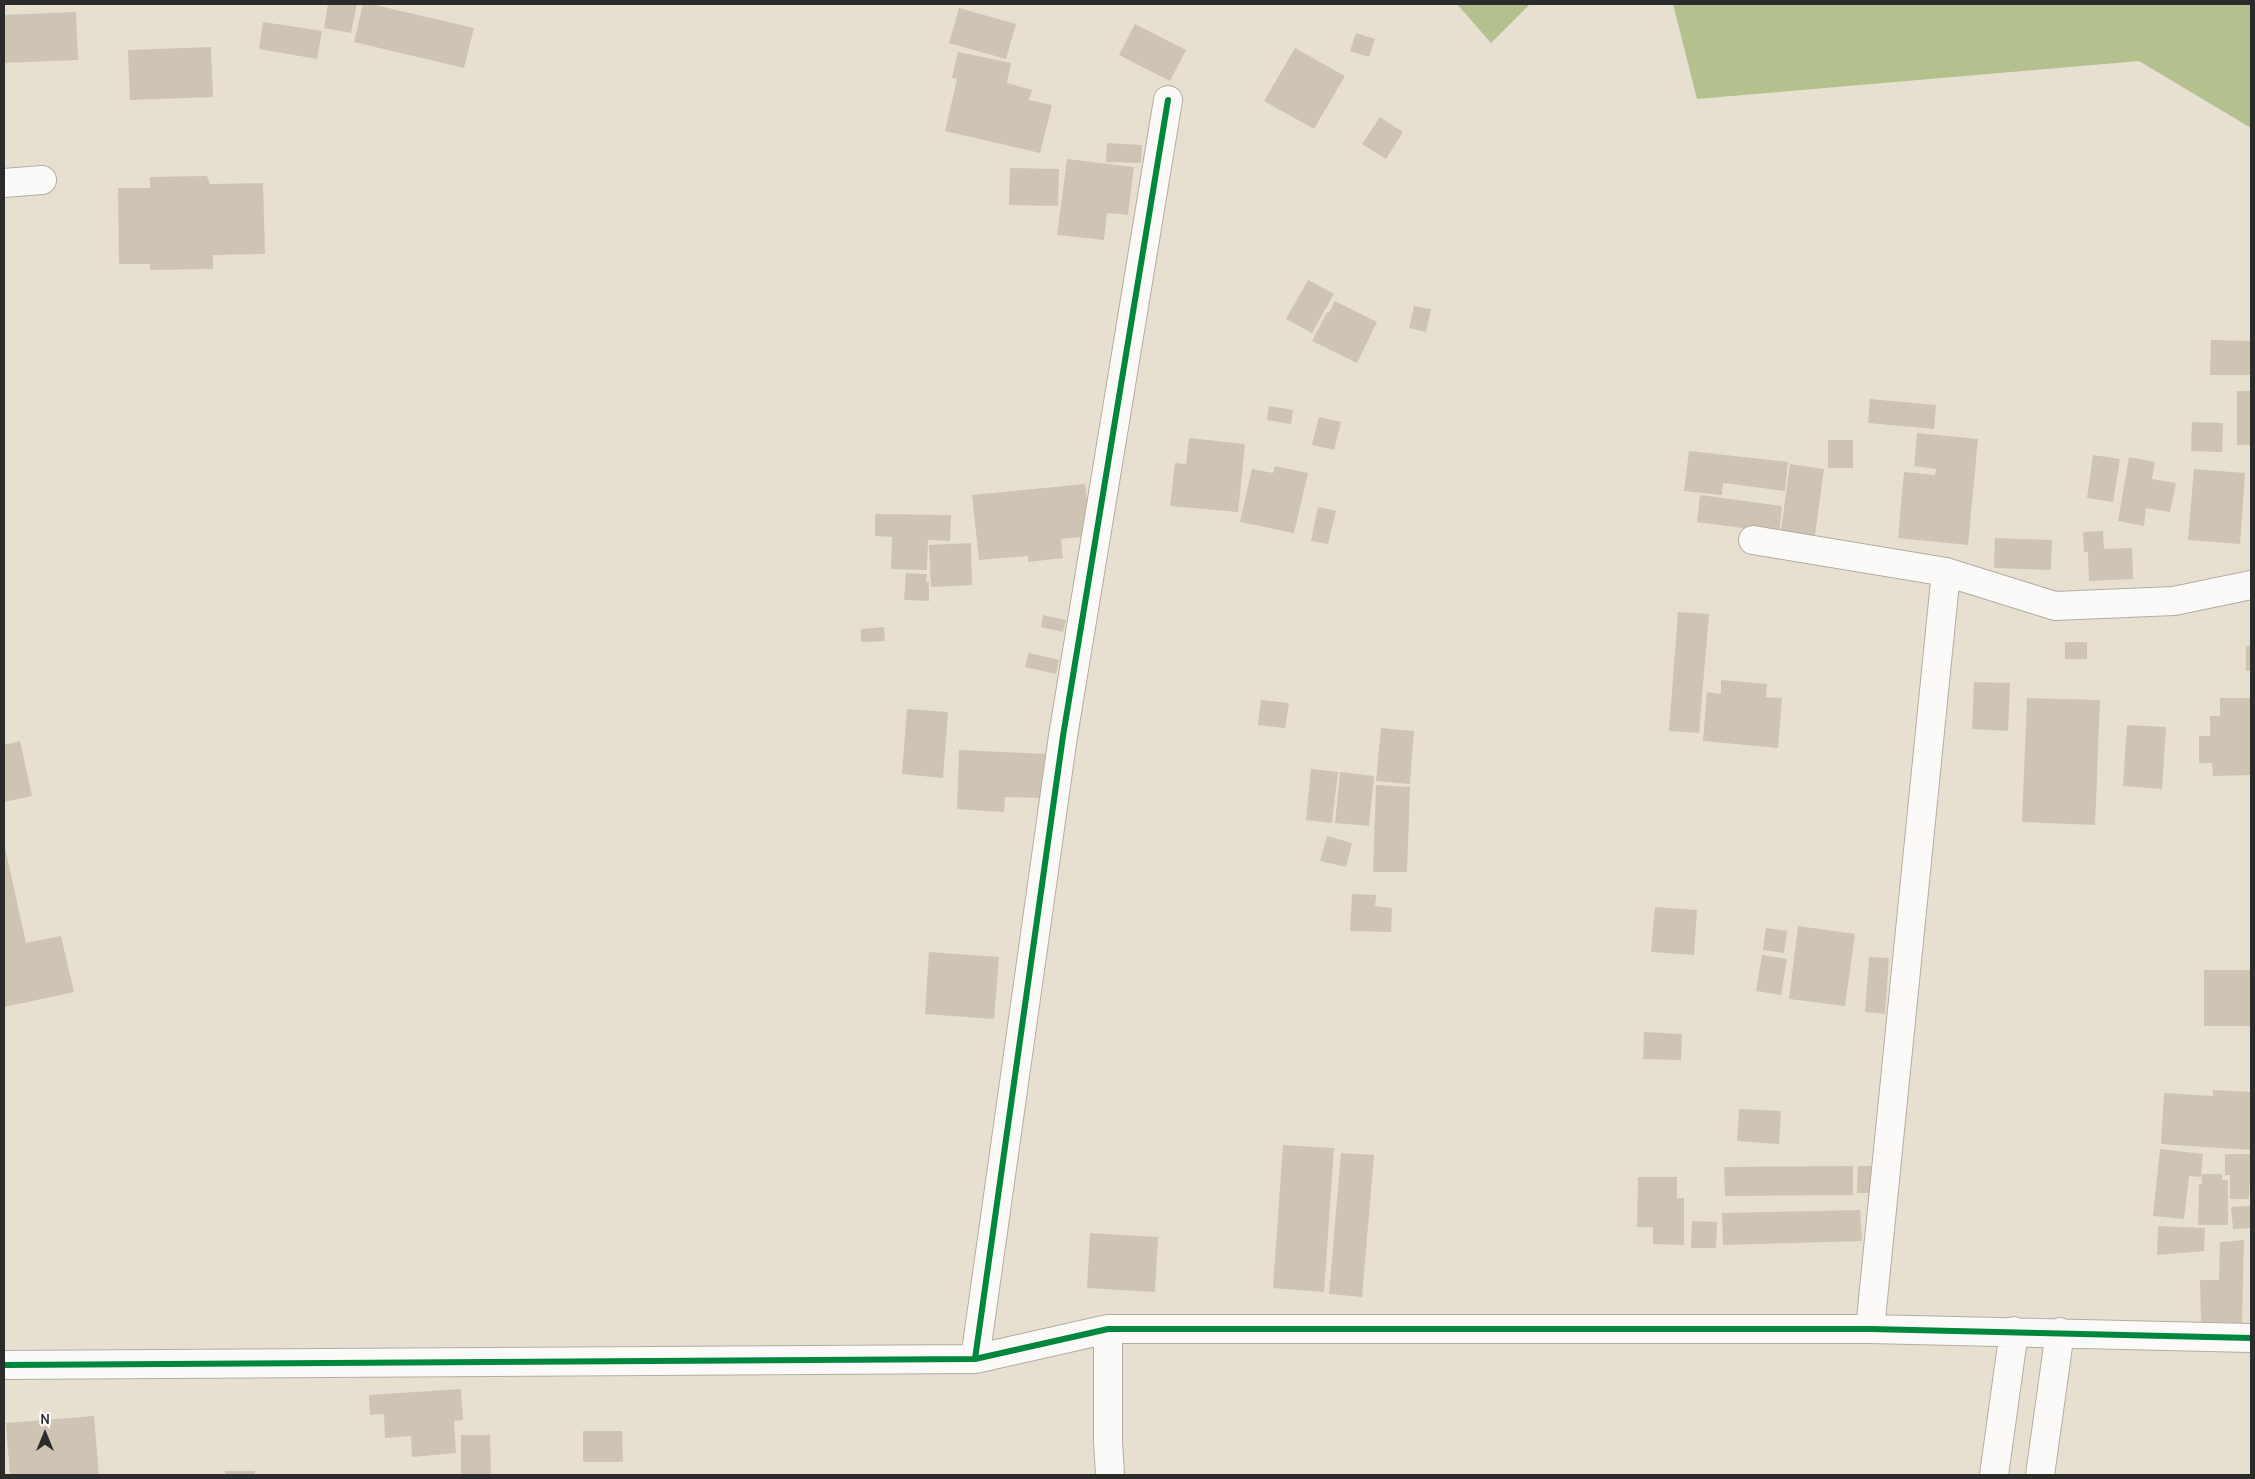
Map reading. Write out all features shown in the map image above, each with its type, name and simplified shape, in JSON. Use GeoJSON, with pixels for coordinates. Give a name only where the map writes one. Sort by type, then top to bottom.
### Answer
{"type":"FeatureCollection","features":[{"type":"Feature","properties":{"kind":"street"},"geometry":{"type":"LineString","coordinates":[[974,1359],[1064,736],[1168,100]]}},
{"type":"Feature","properties":{"kind":"street"},"geometry":{"type":"LineString","coordinates":[[4,183],[42,180]]}},
{"type":"Feature","properties":{"kind":"street"},"geometry":{"type":"LineString","coordinates":[[1753,540],[1946,572],[2055,606],[2174,601],[2251,585]]}},
{"type":"Feature","properties":{"kind":"street"},"geometry":{"type":"LineString","coordinates":[[1870,1328],[1946,572]]}},
{"type":"Feature","properties":{"kind":"street"},"geometry":{"type":"LineString","coordinates":[[1108,1328],[1108,1441],[1110,1475]]}},
{"type":"Feature","properties":{"kind":"street"},"geometry":{"type":"LineString","coordinates":[[4,1365],[974,1359],[1108,1328],[1870,1328],[2251,1338]]}},
{"type":"Feature","properties":{"kind":"street"},"geometry":{"type":"LineString","coordinates":[[1994,1475],[2014,1331]]}},
{"type":"Feature","properties":{"kind":"street"},"geometry":{"type":"LineString","coordinates":[[2040,1475],[2060,1332]]}},
{"type":"Feature","properties":{"kind":"green space"},"geometry":{"type":"Polygon","coordinates":[[[1457,4],[1530,4],[1491,43],[1457,4]]]}},
{"type":"Feature","properties":{"kind":"green space"},"geometry":{"type":"Polygon","coordinates":[[[1673,4],[2251,4],[2251,128],[2139,61],[1697,99],[1673,4]]]}},
{"type":"Feature","properties":{"kind":"building"},"geometry":{"type":"Polygon","coordinates":[[[328,4],[357,4],[351,33],[324,28],[328,4]]]}},
{"type":"Feature","properties":{"kind":"building"},"geometry":{"type":"Polygon","coordinates":[[[363,4],[371,4],[474,28],[464,68],[354,42],[363,4]]]}},
{"type":"Feature","properties":{"kind":"building"},"geometry":{"type":"Polygon","coordinates":[[[959,8],[1016,24],[1006,59],[949,43],[959,8]]]}},
{"type":"Feature","properties":{"kind":"building"},"geometry":{"type":"Polygon","coordinates":[[[76,12],[78,60],[4,63],[4,15],[76,12]]]}},
{"type":"Feature","properties":{"kind":"building"},"geometry":{"type":"Polygon","coordinates":[[[263,22],[322,31],[317,59],[259,49],[263,22]]]}},
{"type":"Feature","properties":{"kind":"building"},"geometry":{"type":"Polygon","coordinates":[[[1135,24],[1186,50],[1170,81],[1119,55],[1135,24]]]}},
{"type":"Feature","properties":{"kind":"building"},"geometry":{"type":"Polygon","coordinates":[[[1356,33],[1375,39],[1369,57],[1350,51],[1356,33]]]}},
{"type":"Feature","properties":{"kind":"building"},"geometry":{"type":"Polygon","coordinates":[[[211,47],[213,97],[130,100],[128,50],[211,47]]]}},
{"type":"Feature","properties":{"kind":"building"},"geometry":{"type":"Polygon","coordinates":[[[1295,48],[1345,76],[1314,129],[1264,101],[1295,48]]]}},
{"type":"Feature","properties":{"kind":"building"},"geometry":{"type":"Polygon","coordinates":[[[958,52],[1011,63],[1007,83],[1032,90],[1029,100],[1052,105],[1040,153],[945,131],[957,79],[952,78],[958,52]]]}},
{"type":"Feature","properties":{"kind":"building"},"geometry":{"type":"Polygon","coordinates":[[[1380,117],[1403,132],[1386,159],[1362,144],[1380,117]]]}},
{"type":"Feature","properties":{"kind":"building"},"geometry":{"type":"Polygon","coordinates":[[[1107,143],[1142,145],[1141,163],[1106,162],[1107,143]]]}},
{"type":"Feature","properties":{"kind":"building"},"geometry":{"type":"Polygon","coordinates":[[[1067,159],[1134,167],[1128,215],[1107,213],[1104,240],[1057,235],[1067,159]]]}},
{"type":"Feature","properties":{"kind":"building"},"geometry":{"type":"Polygon","coordinates":[[[1010,168],[1059,169],[1058,206],[1009,205],[1010,168]]]}},
{"type":"Feature","properties":{"kind":"building"},"geometry":{"type":"Polygon","coordinates":[[[207,176],[210,184],[263,183],[265,254],[213,255],[213,269],[150,270],[150,264],[119,264],[118,188],[150,188],[150,177],[207,176]]]}},
{"type":"Feature","properties":{"kind":"building"},"geometry":{"type":"Polygon","coordinates":[[[1308,280],[1334,294],[1312,333],[1286,319],[1308,280]]]}},
{"type":"Feature","properties":{"kind":"building"},"geometry":{"type":"Polygon","coordinates":[[[1335,301],[1377,322],[1357,363],[1312,341],[1335,301]]]}},
{"type":"Feature","properties":{"kind":"building"},"geometry":{"type":"Polygon","coordinates":[[[1414,306],[1431,309],[1426,332],[1409,328],[1414,306]]]}},
{"type":"Feature","properties":{"kind":"building"},"geometry":{"type":"Polygon","coordinates":[[[2211,340],[2251,341],[2251,375],[2210,375],[2211,340]]]}},
{"type":"Feature","properties":{"kind":"building"},"geometry":{"type":"Polygon","coordinates":[[[2237,391],[2251,391],[2251,445],[2237,445],[2237,391]]]}},
{"type":"Feature","properties":{"kind":"building"},"geometry":{"type":"Polygon","coordinates":[[[1870,399],[1936,405],[1934,429],[1868,423],[1870,399]]]}},
{"type":"Feature","properties":{"kind":"building"},"geometry":{"type":"Polygon","coordinates":[[[1269,406],[1293,410],[1291,424],[1267,420],[1269,406]]]}},
{"type":"Feature","properties":{"kind":"building"},"geometry":{"type":"Polygon","coordinates":[[[1319,417],[1341,422],[1334,450],[1312,445],[1319,417]]]}},
{"type":"Feature","properties":{"kind":"building"},"geometry":{"type":"Polygon","coordinates":[[[2192,422],[2223,423],[2222,452],[2191,451],[2192,422]]]}},
{"type":"Feature","properties":{"kind":"building"},"geometry":{"type":"Polygon","coordinates":[[[1917,433],[1978,439],[1968,545],[1898,538],[1904,472],[1935,475],[1936,469],[1914,466],[1917,433]]]}},
{"type":"Feature","properties":{"kind":"building"},"geometry":{"type":"Polygon","coordinates":[[[1189,438],[1245,444],[1238,512],[1170,506],[1175,463],[1186,464],[1189,438]]]}},
{"type":"Feature","properties":{"kind":"building"},"geometry":{"type":"Polygon","coordinates":[[[1828,440],[1853,440],[1853,468],[1828,468],[1828,440]]]}},
{"type":"Feature","properties":{"kind":"building"},"geometry":{"type":"Polygon","coordinates":[[[1689,451],[1788,462],[1785,491],[1723,483],[1722,495],[1684,491],[1689,451]]]}},
{"type":"Feature","properties":{"kind":"building"},"geometry":{"type":"Polygon","coordinates":[[[2093,455],[2120,459],[2113,502],[2087,498],[2093,455]]]}},
{"type":"Feature","properties":{"kind":"building"},"geometry":{"type":"Polygon","coordinates":[[[2129,457],[2155,462],[2152,479],[2176,483],[2170,512],[2146,508],[2144,526],[2118,521],[2129,457]]]}},
{"type":"Feature","properties":{"kind":"building"},"geometry":{"type":"Polygon","coordinates":[[[1790,464],[1824,469],[1814,542],[1780,537],[1790,464]]]}},
{"type":"Feature","properties":{"kind":"building"},"geometry":{"type":"Polygon","coordinates":[[[1275,466],[1308,473],[1294,533],[1240,522],[1252,469],[1273,473],[1275,466]]]}},
{"type":"Feature","properties":{"kind":"building"},"geometry":{"type":"Polygon","coordinates":[[[2194,469],[2245,473],[2240,544],[2188,540],[2194,469]]]}},
{"type":"Feature","properties":{"kind":"building"},"geometry":{"type":"Polygon","coordinates":[[[1085,484],[1091,536],[1061,539],[1063,558],[1028,562],[1028,556],[979,560],[972,495],[1085,484]]]}},
{"type":"Feature","properties":{"kind":"building"},"geometry":{"type":"Polygon","coordinates":[[[1700,495],[1782,506],[1779,533],[1697,522],[1700,495]]]}},
{"type":"Feature","properties":{"kind":"building"},"geometry":{"type":"Polygon","coordinates":[[[1318,507],[1336,511],[1328,544],[1311,541],[1318,507]]]}},
{"type":"Feature","properties":{"kind":"building"},"geometry":{"type":"Polygon","coordinates":[[[875,514],[951,515],[950,541],[928,540],[927,570],[891,569],[892,537],[875,536],[875,514]]]}},
{"type":"Feature","properties":{"kind":"building"},"geometry":{"type":"Polygon","coordinates":[[[2103,531],[2104,549],[2132,548],[2133,579],[2089,581],[2088,552],[2084,552],[2083,532],[2103,531]]]}},
{"type":"Feature","properties":{"kind":"building"},"geometry":{"type":"Polygon","coordinates":[[[1995,538],[2052,540],[2051,570],[1994,568],[1995,538]]]}},
{"type":"Feature","properties":{"kind":"building"},"geometry":{"type":"Polygon","coordinates":[[[971,543],[972,585],[931,587],[929,545],[971,543]]]}},
{"type":"Feature","properties":{"kind":"building"},"geometry":{"type":"Polygon","coordinates":[[[906,573],[927,574],[926,582],[929,582],[929,601],[904,600],[906,573]]]}},
{"type":"Feature","properties":{"kind":"building"},"geometry":{"type":"Polygon","coordinates":[[[1678,612],[1709,614],[1699,733],[1669,731],[1678,612]]]}},
{"type":"Feature","properties":{"kind":"building"},"geometry":{"type":"Polygon","coordinates":[[[1043,615],[1066,620],[1063,632],[1041,627],[1043,615]]]}},
{"type":"Feature","properties":{"kind":"building"},"geometry":{"type":"Polygon","coordinates":[[[884,627],[885,641],[861,642],[861,629],[884,627]]]}},
{"type":"Feature","properties":{"kind":"building"},"geometry":{"type":"Polygon","coordinates":[[[2065,642],[2087,642],[2087,659],[2065,659],[2065,642]]]}},
{"type":"Feature","properties":{"kind":"building"},"geometry":{"type":"Polygon","coordinates":[[[2246,646],[2251,646],[2251,671],[2246,671],[2246,646]]]}},
{"type":"Feature","properties":{"kind":"building"},"geometry":{"type":"Polygon","coordinates":[[[1029,653],[1059,660],[1056,674],[1025,667],[1029,653]]]}},
{"type":"Feature","properties":{"kind":"building"},"geometry":{"type":"Polygon","coordinates":[[[1721,680],[1767,684],[1766,697],[1782,698],[1778,748],[1703,741],[1707,692],[1721,694],[1721,680]]]}},
{"type":"Feature","properties":{"kind":"building"},"geometry":{"type":"Polygon","coordinates":[[[1974,682],[2010,683],[2008,731],[1972,729],[1974,682]]]}},
{"type":"Feature","properties":{"kind":"building"},"geometry":{"type":"Polygon","coordinates":[[[2027,698],[2100,700],[2095,825],[2022,822],[2027,698]]]}},
{"type":"Feature","properties":{"kind":"building"},"geometry":{"type":"Polygon","coordinates":[[[2220,698],[2251,698],[2251,775],[2213,776],[2212,763],[2199,763],[2199,736],[2210,736],[2210,716],[2220,716],[2220,698]]]}},
{"type":"Feature","properties":{"kind":"building"},"geometry":{"type":"Polygon","coordinates":[[[1261,700],[1289,703],[1285,728],[1258,725],[1261,700]]]}},
{"type":"Feature","properties":{"kind":"building"},"geometry":{"type":"Polygon","coordinates":[[[907,709],[948,712],[943,778],[902,774],[907,709]]]}},
{"type":"Feature","properties":{"kind":"building"},"geometry":{"type":"Polygon","coordinates":[[[2127,725],[2166,727],[2162,789],[2123,786],[2127,725]]]}},
{"type":"Feature","properties":{"kind":"building"},"geometry":{"type":"Polygon","coordinates":[[[1381,728],[1414,731],[1410,784],[1376,781],[1381,728]]]}},
{"type":"Feature","properties":{"kind":"building"},"geometry":{"type":"Polygon","coordinates":[[[20,741],[32,796],[4,802],[4,745],[20,741]]]}},
{"type":"Feature","properties":{"kind":"building"},"geometry":{"type":"Polygon","coordinates":[[[959,750],[1045,754],[1043,798],[1005,797],[1004,812],[957,809],[959,750]]]}},
{"type":"Feature","properties":{"kind":"building"},"geometry":{"type":"Polygon","coordinates":[[[1311,769],[1338,772],[1332,823],[1306,820],[1311,769]]]}},
{"type":"Feature","properties":{"kind":"building"},"geometry":{"type":"Polygon","coordinates":[[[1340,772],[1374,776],[1369,826],[1335,823],[1340,772]]]}},
{"type":"Feature","properties":{"kind":"building"},"geometry":{"type":"Polygon","coordinates":[[[1376,785],[1410,787],[1407,872],[1373,872],[1376,785]]]}},
{"type":"Feature","properties":{"kind":"building"},"geometry":{"type":"Polygon","coordinates":[[[1327,836],[1352,843],[1346,867],[1320,861],[1327,836]]]}},
{"type":"Feature","properties":{"kind":"building"},"geometry":{"type":"Polygon","coordinates":[[[4,843],[26,943],[61,936],[74,992],[4,1007],[4,843]]]}},
{"type":"Feature","properties":{"kind":"building"},"geometry":{"type":"Polygon","coordinates":[[[1352,894],[1376,895],[1375,906],[1392,908],[1391,932],[1350,931],[1352,894]]]}},
{"type":"Feature","properties":{"kind":"building"},"geometry":{"type":"Polygon","coordinates":[[[1655,907],[1697,910],[1694,955],[1651,952],[1655,907]]]}},
{"type":"Feature","properties":{"kind":"building"},"geometry":{"type":"Polygon","coordinates":[[[1798,926],[1855,934],[1845,1006],[1789,999],[1798,926]]]}},
{"type":"Feature","properties":{"kind":"building"},"geometry":{"type":"Polygon","coordinates":[[[1766,928],[1787,931],[1784,953],[1763,950],[1766,928]]]}},
{"type":"Feature","properties":{"kind":"building"},"geometry":{"type":"Polygon","coordinates":[[[929,952],[999,957],[994,1019],[925,1014],[929,952]]]}},
{"type":"Feature","properties":{"kind":"building"},"geometry":{"type":"Polygon","coordinates":[[[1762,955],[1787,959],[1781,995],[1756,991],[1762,955]]]}},
{"type":"Feature","properties":{"kind":"building"},"geometry":{"type":"Polygon","coordinates":[[[1869,957],[1889,958],[1885,1014],[1865,1012],[1869,957]]]}},
{"type":"Feature","properties":{"kind":"building"},"geometry":{"type":"Polygon","coordinates":[[[2204,970],[2251,970],[2251,1026],[2204,1026],[2204,970]]]}},
{"type":"Feature","properties":{"kind":"building"},"geometry":{"type":"Polygon","coordinates":[[[1644,1032],[1682,1034],[1681,1060],[1643,1059],[1644,1032]]]}},
{"type":"Feature","properties":{"kind":"building"},"geometry":{"type":"Polygon","coordinates":[[[2213,1090],[2251,1092],[2251,1150],[2161,1144],[2164,1093],[2213,1096],[2213,1090]]]}},
{"type":"Feature","properties":{"kind":"building"},"geometry":{"type":"Polygon","coordinates":[[[1739,1109],[1781,1111],[1779,1144],[1737,1141],[1739,1109]]]}},
{"type":"Feature","properties":{"kind":"building"},"geometry":{"type":"Polygon","coordinates":[[[1283,1145],[1334,1148],[1324,1292],[1273,1288],[1283,1145]]]}},
{"type":"Feature","properties":{"kind":"building"},"geometry":{"type":"Polygon","coordinates":[[[2160,1149],[2203,1154],[2201,1177],[2189,1176],[2184,1219],[2153,1216],[2160,1149]]]}},
{"type":"Feature","properties":{"kind":"building"},"geometry":{"type":"Polygon","coordinates":[[[1341,1153],[1374,1155],[1362,1297],[1329,1294],[1341,1153]]]}},
{"type":"Feature","properties":{"kind":"building"},"geometry":{"type":"Polygon","coordinates":[[[2225,1154],[2251,1154],[2249,1199],[2230,1199],[2230,1175],[2225,1175],[2225,1154]]]}},
{"type":"Feature","properties":{"kind":"building"},"geometry":{"type":"Polygon","coordinates":[[[1853,1166],[1853,1195],[1725,1196],[1724,1167],[1853,1166]]]}},
{"type":"Feature","properties":{"kind":"building"},"geometry":{"type":"Polygon","coordinates":[[[1858,1166],[1873,1166],[1872,1193],[1857,1193],[1858,1166]]]}},
{"type":"Feature","properties":{"kind":"building"},"geometry":{"type":"Polygon","coordinates":[[[2202,1174],[2222,1174],[2222,1180],[2228,1180],[2228,1225],[2198,1225],[2199,1184],[2202,1184],[2202,1174]]]}},
{"type":"Feature","properties":{"kind":"building"},"geometry":{"type":"Polygon","coordinates":[[[1638,1177],[1677,1177],[1677,1198],[1684,1198],[1684,1245],[1653,1244],[1653,1227],[1637,1227],[1638,1177]]]}},
{"type":"Feature","properties":{"kind":"building"},"geometry":{"type":"Polygon","coordinates":[[[2251,1206],[2251,1228],[2233,1229],[2231,1207],[2251,1206]]]}},
{"type":"Feature","properties":{"kind":"building"},"geometry":{"type":"Polygon","coordinates":[[[1860,1210],[1862,1241],[1723,1245],[1722,1213],[1860,1210]]]}},
{"type":"Feature","properties":{"kind":"building"},"geometry":{"type":"Polygon","coordinates":[[[1692,1221],[1717,1222],[1716,1248],[1691,1248],[1692,1221]]]}},
{"type":"Feature","properties":{"kind":"building"},"geometry":{"type":"Polygon","coordinates":[[[2158,1226],[2205,1228],[2204,1251],[2157,1255],[2158,1226]]]}},
{"type":"Feature","properties":{"kind":"building"},"geometry":{"type":"Polygon","coordinates":[[[1090,1233],[1158,1237],[1155,1292],[1087,1288],[1090,1233]]]}},
{"type":"Feature","properties":{"kind":"building"},"geometry":{"type":"Polygon","coordinates":[[[2244,1240],[2242,1323],[2201,1322],[2200,1280],[2219,1280],[2220,1242],[2244,1240]]]}},
{"type":"Feature","properties":{"kind":"building"},"geometry":{"type":"Polygon","coordinates":[[[461,1389],[463,1420],[454,1421],[456,1453],[412,1457],[411,1436],[385,1438],[384,1414],[370,1415],[369,1395],[461,1389]]]}},
{"type":"Feature","properties":{"kind":"building"},"geometry":{"type":"Polygon","coordinates":[[[94,1416],[99,1475],[10,1475],[6,1423],[94,1416]]]}},
{"type":"Feature","properties":{"kind":"building"},"geometry":{"type":"Polygon","coordinates":[[[583,1431],[622,1431],[623,1462],[583,1462],[583,1431]]]}},
{"type":"Feature","properties":{"kind":"building"},"geometry":{"type":"Polygon","coordinates":[[[461,1435],[490,1435],[491,1475],[461,1475],[461,1435]]]}},
{"type":"Feature","properties":{"kind":"building"},"geometry":{"type":"Polygon","coordinates":[[[225,1471],[255,1471],[255,1475],[225,1475],[225,1471]]]}},
{"type":"Feature","properties":{"kind":"cycle path"},"geometry":{"type":"LineString","coordinates":[[975,1359],[1063,736],[1168,100]]}},
{"type":"Feature","properties":{"kind":"cycle path"},"geometry":{"type":"LineString","coordinates":[[4,1365],[975,1359],[1108,1329],[1870,1329],[2251,1338]]}}]}
